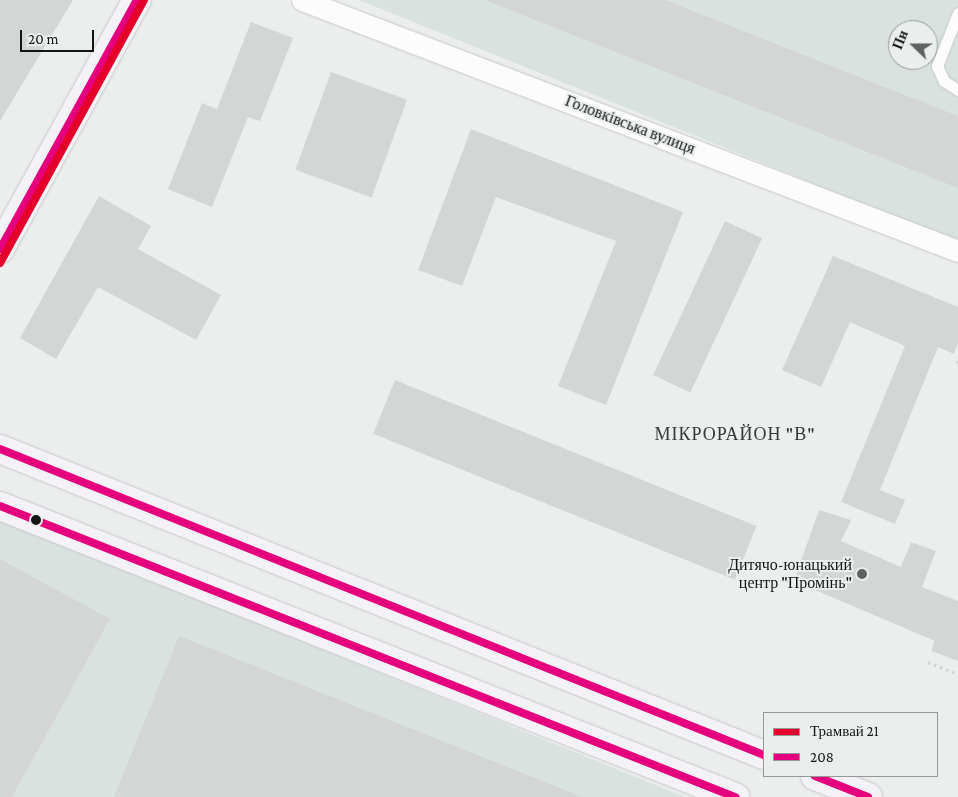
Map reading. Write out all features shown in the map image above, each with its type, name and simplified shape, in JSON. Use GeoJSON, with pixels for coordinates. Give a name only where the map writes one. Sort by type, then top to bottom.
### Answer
{"type":"FeatureCollection","features":[{"type":"Feature","properties":{"kind":"main road"},"geometry":{"type":"LineString","coordinates":[[0,249],[137,0]]}},
{"type":"Feature","properties":{"kind":"main road"},"geometry":{"type":"LineString","coordinates":[[0,449],[763,755]]}},
{"type":"Feature","properties":{"kind":"main road"},"geometry":{"type":"LineString","coordinates":[[0,506],[735,797]]}},
{"type":"Feature","properties":{"kind":"main road"},"geometry":{"type":"LineString","coordinates":[[818,777],[868,797]]}},
{"type":"Feature","properties":{"kind":"street","name":"Головківська вулиця"},"geometry":{"type":"LineString","coordinates":[[302,0],[958,251]]}},
{"type":"Feature","properties":{"kind":"lane"},"geometry":{"type":"LineString","coordinates":[[958,12],[937,66],[944,81],[958,90]]}},
{"type":"Feature","properties":{"kind":"path"},"geometry":{"type":"LineString","coordinates":[[928,662],[958,674]]}},
{"type":"Feature","properties":{"kind":"shaded area"},"geometry":{"type":"Polygon","coordinates":[[[359,0],[958,0],[958,242],[359,0]]]}},
{"type":"Feature","properties":{"kind":"shaded area"},"geometry":{"type":"Polygon","coordinates":[[[0,518],[685,797],[0,797],[0,518]]]}},
{"type":"Feature","properties":{"kind":"building"},"geometry":{"type":"Polygon","coordinates":[[[0,0],[73,0],[0,121],[0,0]]]}},
{"type":"Feature","properties":{"kind":"building"},"geometry":{"type":"Polygon","coordinates":[[[485,0],[665,0],[958,116],[958,188],[485,0]]]}},
{"type":"Feature","properties":{"kind":"building"},"geometry":{"type":"Polygon","coordinates":[[[251,22],[293,38],[260,121],[248,117],[212,207],[168,189],[202,103],[217,109],[251,22]]]}},
{"type":"Feature","properties":{"kind":"building"},"geometry":{"type":"Polygon","coordinates":[[[331,72],[407,100],[372,197],[295,170],[331,72]]]}},
{"type":"Feature","properties":{"kind":"building"},"geometry":{"type":"Polygon","coordinates":[[[471,129],[683,212],[606,405],[558,386],[616,241],[496,197],[462,286],[418,270],[471,129]]]}},
{"type":"Feature","properties":{"kind":"building"},"geometry":{"type":"Polygon","coordinates":[[[99,196],[151,226],[138,249],[221,295],[196,340],[98,287],[56,359],[20,338],[99,196]]]}},
{"type":"Feature","properties":{"kind":"building"},"geometry":{"type":"Polygon","coordinates":[[[725,221],[762,238],[690,392],[653,375],[725,221]]]}},
{"type":"Feature","properties":{"kind":"building"},"geometry":{"type":"Polygon","coordinates":[[[833,256],[958,307],[958,343],[954,354],[938,347],[880,490],[905,500],[895,524],[841,502],[905,346],[850,322],[821,387],[782,370],[833,256]]]}},
{"type":"Feature","properties":{"kind":"building"},"geometry":{"type":"Polygon","coordinates":[[[395,380],[757,526],[735,580],[373,434],[395,380]]]}},
{"type":"Feature","properties":{"kind":"building","name":"Дитячо-юнацький центр \"Промінь\""},"geometry":{"type":"Polygon","coordinates":[[[819,510],[851,520],[841,541],[901,567],[911,542],[936,551],[922,587],[958,601],[958,661],[931,651],[935,641],[794,581],[819,510]]]}},
{"type":"Feature","properties":{"kind":"building"},"geometry":{"type":"Polygon","coordinates":[[[0,559],[110,619],[12,797],[0,797],[0,559]]]}},
{"type":"Feature","properties":{"kind":"building"},"geometry":{"type":"Polygon","coordinates":[[[179,636],[580,796],[580,797],[114,797],[179,636]]]}},
{"type":"Feature","properties":{"kind":"tram line","name":"21"},"geometry":{"type":"LineString","coordinates":[[0,263],[144,0]]}},
{"type":"Feature","properties":{"kind":"transit line","name":"208"},"geometry":{"type":"LineString","coordinates":[[0,249],[137,0]]}},
{"type":"Feature","properties":{"kind":"transit line","name":"208"},"geometry":{"type":"LineString","coordinates":[[0,449],[763,755]]}},
{"type":"Feature","properties":{"kind":"transit line","name":"208"},"geometry":{"type":"LineString","coordinates":[[0,506],[735,797]]}},
{"type":"Feature","properties":{"kind":"transit line","name":"208"},"geometry":{"type":"LineString","coordinates":[[818,777],[868,797]]}},
{"type":"Feature","properties":{"kind":"place","name":"Дитячо-юнацький центр \"Промінь\""},"geometry":{"type":"Point","coordinates":[862,574]}},
{"type":"Feature","properties":{"kind":"district","name":"МІКРОРАЙОН \"В\""},"geometry":{"type":"Point","coordinates":[735,434]}}]}
